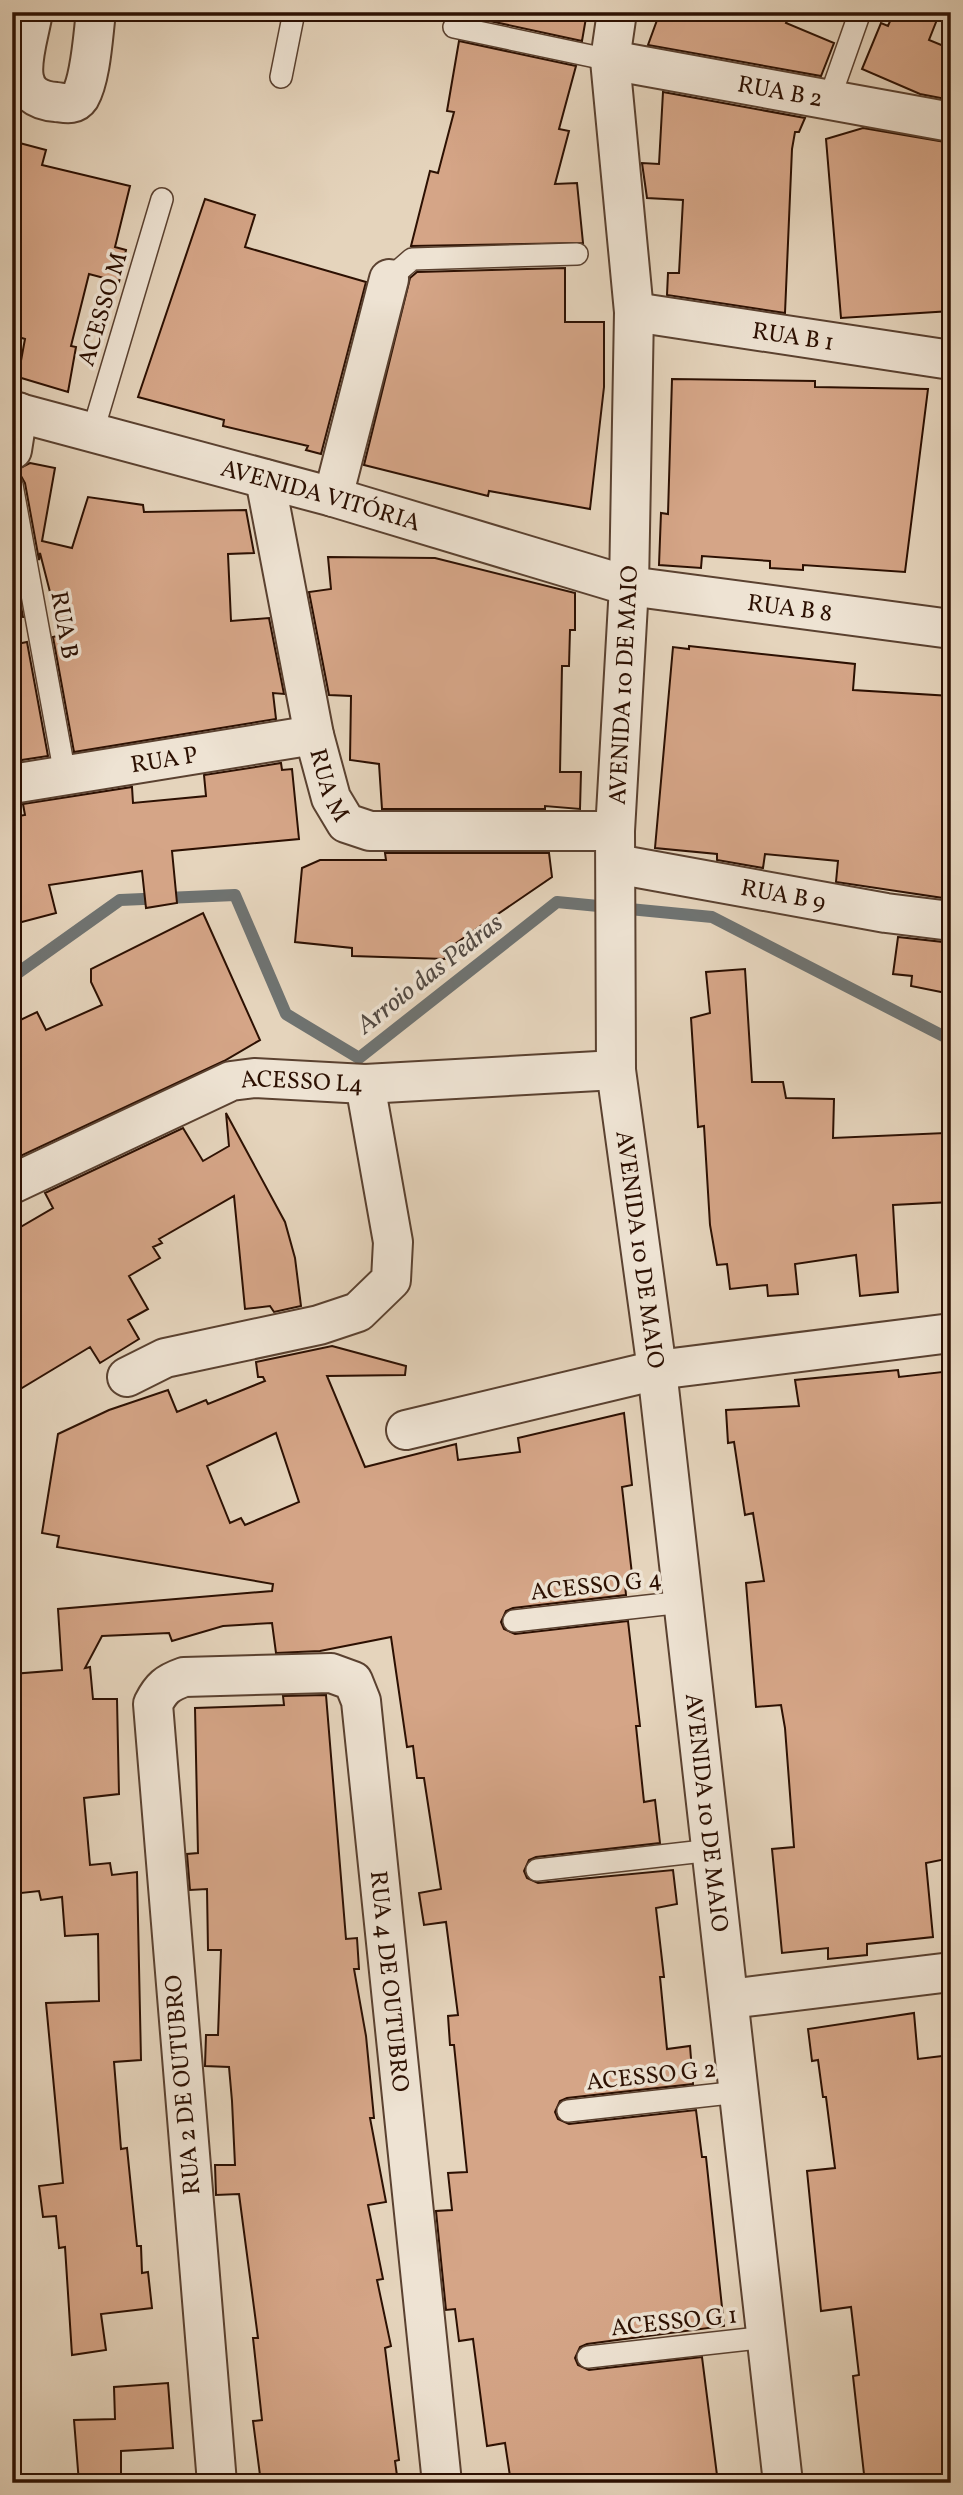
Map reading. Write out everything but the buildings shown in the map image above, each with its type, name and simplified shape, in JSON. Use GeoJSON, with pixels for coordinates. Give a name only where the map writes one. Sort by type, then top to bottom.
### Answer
{"type":"FeatureCollection","features":[{"type":"Feature","properties":{"kind":"street"},"geometry":{"type":"LineString","coordinates":[[33,12],[22,74],[27,92],[40,101],[71,104],[76,102],[84,88],[96,12]]}},
{"type":"Feature","properties":{"kind":"street","name":"AVENIDA 10 DE MAIO"},"geometry":{"type":"LineString","coordinates":[[617,12],[610,60],[634,312],[629,586],[616,861],[616,1070],[657,1370],[783,2483]]}},
{"type":"Feature","properties":{"kind":"street","name":"RUA B 2"},"geometry":{"type":"LineString","coordinates":[[610,60],[951,122]]}},
{"type":"Feature","properties":{"kind":"street"},"geometry":{"type":"LineString","coordinates":[[333,497],[389,279]]}},
{"type":"Feature","properties":{"kind":"street","name":"RUA B 1"},"geometry":{"type":"LineString","coordinates":[[634,312],[951,360]]}},
{"type":"Feature","properties":{"kind":"street"},"geometry":{"type":"LineString","coordinates":[[12,450],[15,411]]}},
{"type":"Feature","properties":{"kind":"street","name":"AVENIDA VITÓRIA"},"geometry":{"type":"LineString","coordinates":[[15,411],[92,434],[333,497],[629,586]]}},
{"type":"Feature","properties":{"kind":"street","name":"RUA M"},"geometry":{"type":"LineString","coordinates":[[265,479],[314,735],[335,806],[346,823],[356,828],[616,861]]}},
{"type":"Feature","properties":{"kind":"street","name":"RUA B 8"},"geometry":{"type":"LineString","coordinates":[[629,586],[951,629]]}},
{"type":"Feature","properties":{"kind":"street","name":"RUA P"},"geometry":{"type":"LineString","coordinates":[[12,784],[314,735]]}},
{"type":"Feature","properties":{"kind":"street","name":"RUA B 9"},"geometry":{"type":"LineString","coordinates":[[616,861],[886,914],[951,921]]}},
{"type":"Feature","properties":{"kind":"street","name":"ACESSO L4"},"geometry":{"type":"LineString","coordinates":[[12,1184],[230,1081],[254,1078],[365,1084],[616,1070]]}},
{"type":"Feature","properties":{"kind":"street"},"geometry":{"type":"LineString","coordinates":[[127,1377],[166,1358],[319,1325],[358,1312],[391,1280],[393,1242],[365,1084]]}},
{"type":"Feature","properties":{"kind":"street"},"geometry":{"type":"LineString","coordinates":[[406,1430],[657,1370],[951,1333]]}},
{"type":"Feature","properties":{"kind":"street","name":"RUA 4 DE OUTUBRO"},"geometry":{"type":"LineString","coordinates":[[160,1690],[169,1682],[184,1677],[331,1673],[344,1675],[358,1687],[442,2483]]}},
{"type":"Feature","properties":{"kind":"street","name":"RUA 2 DE OUTUBRO"},"geometry":{"type":"LineString","coordinates":[[160,1690],[153,1704],[152,1725],[217,2483]]}},
{"type":"Feature","properties":{"kind":"street"},"geometry":{"type":"LineString","coordinates":[[729,1999],[951,1972]]}},
{"type":"Feature","properties":{"kind":"lane"},"geometry":{"type":"LineString","coordinates":[[281,77],[294,12]]}},
{"type":"Feature","properties":{"kind":"lane"},"geometry":{"type":"LineString","coordinates":[[829,100],[860,12]]}},
{"type":"Feature","properties":{"kind":"lane"},"geometry":{"type":"LineString","coordinates":[[454,27],[610,60]]}},
{"type":"Feature","properties":{"kind":"lane","name":"ACESSO M"},"geometry":{"type":"LineString","coordinates":[[92,434],[162,199]]}},
{"type":"Feature","properties":{"kind":"lane"},"geometry":{"type":"LineString","coordinates":[[389,279],[412,259],[577,254]]}},
{"type":"Feature","properties":{"kind":"lane","name":"RUA B"},"geometry":{"type":"LineString","coordinates":[[12,485],[65,775]]}},
{"type":"Feature","properties":{"kind":"lane","name":"ACESSO G 4"},"geometry":{"type":"LineString","coordinates":[[514,1620],[683,1602]]}},
{"type":"Feature","properties":{"kind":"lane"},"geometry":{"type":"LineString","coordinates":[[537,1870],[712,1850]]}},
{"type":"Feature","properties":{"kind":"lane","name":"ACESSO G 2"},"geometry":{"type":"LineString","coordinates":[[568,2111],[739,2092]]}},
{"type":"Feature","properties":{"kind":"lane","name":"ACESSO G 1"},"geometry":{"type":"LineString","coordinates":[[588,2357],[767,2337]]}},
{"type":"Feature","properties":{"kind":"waterway","name":"Arroio das Pedras"},"geometry":{"type":"LineString","coordinates":[[12,977],[120,900],[235,895],[286,1014],[359,1058],[557,902],[712,917],[951,1040]]}}]}
